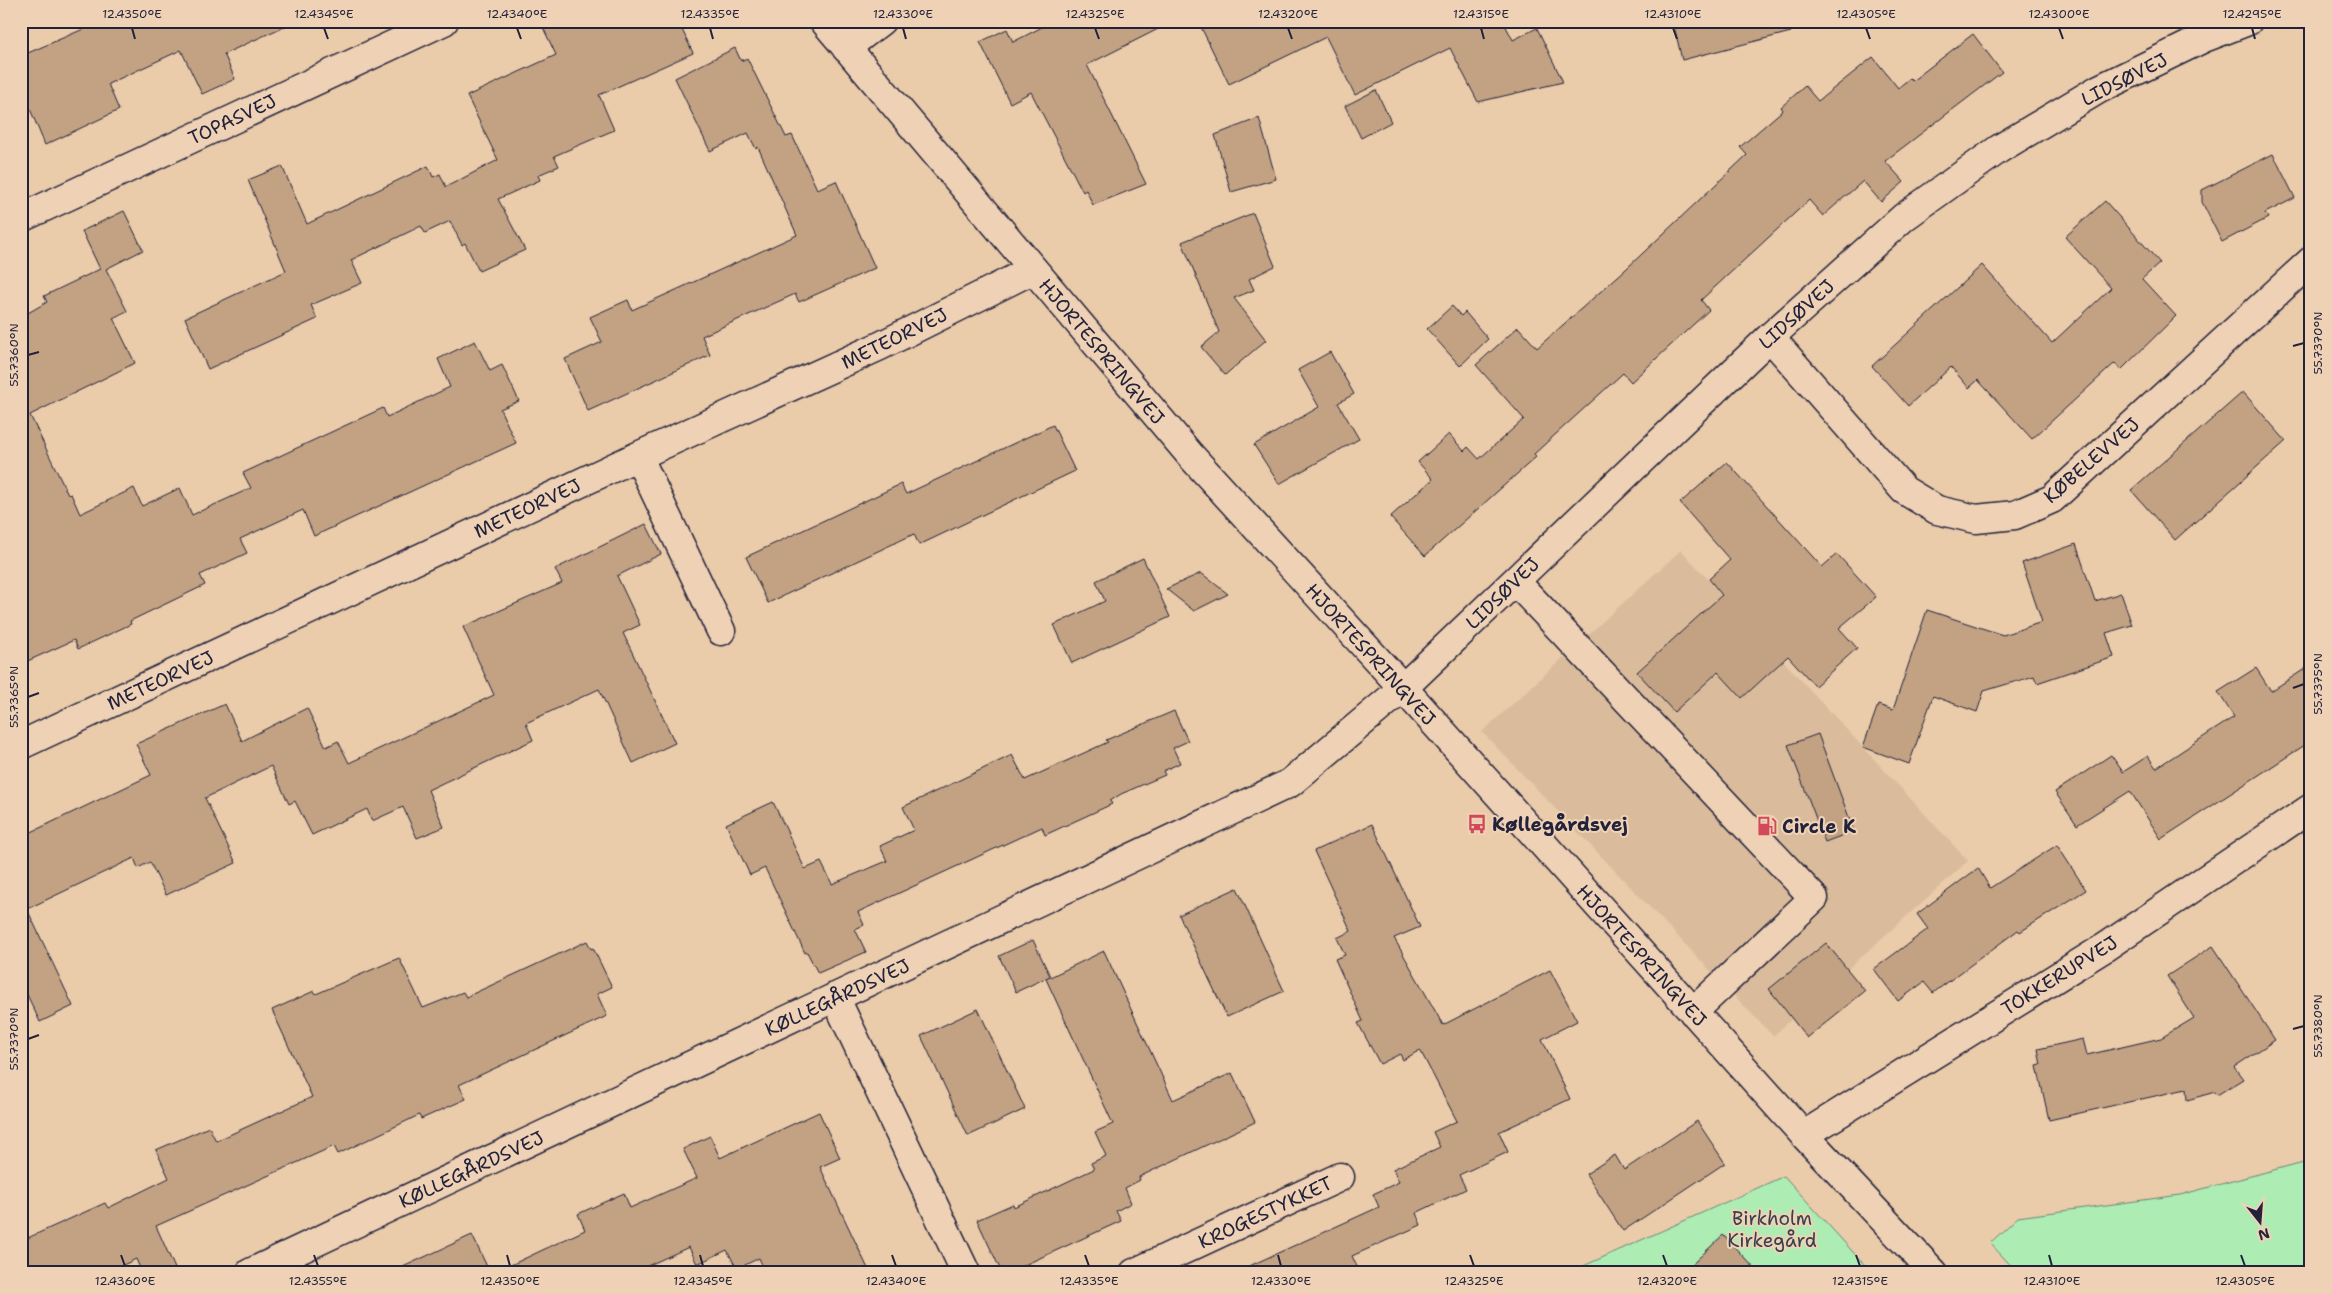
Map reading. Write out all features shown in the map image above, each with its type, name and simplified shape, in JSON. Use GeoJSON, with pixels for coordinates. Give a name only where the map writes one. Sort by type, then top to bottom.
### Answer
{"type":"FeatureCollection","features":[{"type":"Feature","properties":{"kind":"street","name":"TOPASVEJ"},"geometry":{"type":"LineString","coordinates":[[21,218],[444,21]]}},
{"type":"Feature","properties":{"kind":"street","name":"HJORTESPRINGVEJ"},"geometry":{"type":"LineString","coordinates":[[824,21],[1032,270],[1191,456],[1403,688],[1804,1135],[1934,1273]]}},
{"type":"Feature","properties":{"kind":"street"},"geometry":{"type":"LineString","coordinates":[[846,48],[881,21]]}},
{"type":"Feature","properties":{"kind":"street","name":"LIDSØVEJ"},"geometry":{"type":"LineString","coordinates":[[1403,688],[1770,337],[1904,217],[1999,149],[2099,89],[2204,38],[2248,21]]}},
{"type":"Feature","properties":{"kind":"street","name":"KØBELEVVEJ"},"geometry":{"type":"LineString","coordinates":[[1770,337],[1904,490],[1938,510],[1976,519],[2015,515],[2052,499],[2311,261]]}},
{"type":"Feature","properties":{"kind":"street","name":"METEORVEJ"},"geometry":{"type":"LineString","coordinates":[[21,745],[638,456],[880,346],[1032,270]]}},
{"type":"Feature","properties":{"kind":"street"},"geometry":{"type":"LineString","coordinates":[[638,456],[721,631]]}},
{"type":"Feature","properties":{"kind":"street"},"geometry":{"type":"LineString","coordinates":[[1515,581],[1814,898],[1693,1012]]}},
{"type":"Feature","properties":{"kind":"street","name":"KØLLEGÅRDSVEJ"},"geometry":{"type":"LineString","coordinates":[[250,1273],[1290,783],[1403,688]]}},
{"type":"Feature","properties":{"kind":"street","name":"TOKKERUPVEJ"},"geometry":{"type":"LineString","coordinates":[[1804,1135],[2104,948],[2311,808]]}},
{"type":"Feature","properties":{"kind":"street"},"geometry":{"type":"LineString","coordinates":[[835,997],[966,1273]]}},
{"type":"Feature","properties":{"kind":"street","name":"KROGESTYKKET"},"geometry":{"type":"LineString","coordinates":[[1134,1273],[1340,1177]]}},
{"type":"Feature","properties":{"kind":"shaded area"},"geometry":{"type":"Polygon","coordinates":[[[1681,550],[1968,861],[1773,1036],[1482,732],[1681,550]]]}},
{"type":"Feature","properties":{"kind":"green space"},"geometry":{"type":"Polygon","coordinates":[[[2311,1160],[2311,1273],[2018,1273],[1990,1243],[2018,1217],[2180,1195],[2311,1160]]]}},
{"type":"Feature","properties":{"kind":"green space","name":"Birkholm Kirkegård"},"geometry":{"type":"Polygon","coordinates":[[[1784,1176],[1872,1273],[1568,1273],[1784,1176]]]}},
{"type":"Feature","properties":{"kind":"building"},"geometry":{"type":"Polygon","coordinates":[[[102,21],[296,21],[224,54],[235,79],[202,94],[181,50],[108,84],[119,110],[45,145],[21,87],[21,56],[102,21]]]}},
{"type":"Feature","properties":{"kind":"building"},"geometry":{"type":"Polygon","coordinates":[[[540,21],[678,21],[693,53],[599,95],[614,130],[554,156],[559,166],[538,175],[540,180],[498,199],[525,250],[479,271],[465,243],[462,245],[450,221],[425,233],[421,226],[351,260],[362,283],[311,305],[317,319],[208,369],[185,318],[286,271],[248,180],[282,166],[307,224],[428,166],[433,177],[440,174],[446,187],[498,160],[467,96],[556,55],[540,21]]]}},
{"type":"Feature","properties":{"kind":"building"},"geometry":{"type":"Polygon","coordinates":[[[1054,21],[1174,21],[1087,65],[1146,184],[1093,205],[1086,190],[1083,192],[1031,92],[1010,103],[980,42],[1007,29],[1013,42],[1054,21]]]}},
{"type":"Feature","properties":{"kind":"building"},"geometry":{"type":"Polygon","coordinates":[[[1198,21],[1503,21],[1513,40],[1537,28],[1563,82],[1478,102],[1450,48],[1355,95],[1326,37],[1229,84],[1198,21]]]}},
{"type":"Feature","properties":{"kind":"building"},"geometry":{"type":"Polygon","coordinates":[[[1673,21],[1789,21],[1791,32],[1682,60],[1673,21]]]}},
{"type":"Feature","properties":{"kind":"building"},"geometry":{"type":"Polygon","coordinates":[[[1973,34],[2002,72],[1885,161],[1904,182],[1881,202],[1863,181],[1823,216],[1809,200],[1701,300],[1709,310],[1631,382],[1623,373],[1534,454],[1536,457],[1425,556],[1390,517],[1433,479],[1418,462],[1449,434],[1464,451],[1468,447],[1479,459],[1524,419],[1476,365],[1518,327],[1537,348],[1626,269],[1747,155],[1740,147],[1783,110],[1781,107],[1805,86],[1818,101],[1873,57],[1898,88],[1910,78],[1912,81],[1973,34]]]}},
{"type":"Feature","properties":{"kind":"building"},"geometry":{"type":"Polygon","coordinates":[[[735,48],[741,61],[747,58],[786,137],[792,135],[817,189],[836,181],[875,268],[799,302],[795,294],[702,336],[710,355],[588,411],[565,359],[602,342],[590,317],[628,300],[632,310],[797,235],[758,147],[756,149],[748,133],[710,151],[675,78],[735,48]]]}},
{"type":"Feature","properties":{"kind":"building"},"geometry":{"type":"Polygon","coordinates":[[[1376,90],[1391,122],[1361,138],[1345,106],[1376,90]]]}},
{"type":"Feature","properties":{"kind":"building"},"geometry":{"type":"Polygon","coordinates":[[[1259,118],[1276,179],[1231,192],[1215,135],[1259,118]]]}},
{"type":"Feature","properties":{"kind":"building"},"geometry":{"type":"Polygon","coordinates":[[[2273,154],[2295,198],[2265,213],[2268,218],[2222,242],[2202,202],[2202,190],[2273,154]]]}},
{"type":"Feature","properties":{"kind":"building"},"geometry":{"type":"Polygon","coordinates":[[[2105,201],[2160,263],[2142,279],[2176,316],[2121,370],[2115,363],[2032,439],[1978,380],[1969,388],[1951,367],[1908,406],[1872,366],[1982,265],[2052,343],[2111,288],[2065,237],[2105,201]]]}},
{"type":"Feature","properties":{"kind":"building"},"geometry":{"type":"Polygon","coordinates":[[[124,211],[143,250],[106,269],[127,311],[113,318],[135,363],[30,415],[68,495],[71,494],[80,514],[134,488],[142,506],[180,488],[192,515],[251,488],[243,473],[383,408],[387,417],[450,387],[438,359],[475,341],[490,371],[502,365],[519,401],[500,409],[516,443],[314,536],[303,510],[240,539],[247,553],[200,575],[205,585],[130,621],[131,624],[78,649],[74,640],[21,664],[21,317],[47,302],[44,296],[100,269],[82,231],[124,211]]]}},
{"type":"Feature","properties":{"kind":"building"},"geometry":{"type":"Polygon","coordinates":[[[1253,213],[1275,266],[1249,279],[1254,290],[1234,298],[1266,340],[1225,375],[1201,347],[1219,332],[1182,242],[1253,213]]]}},
{"type":"Feature","properties":{"kind":"building"},"geometry":{"type":"Polygon","coordinates":[[[1452,306],[1461,316],[1465,312],[1488,339],[1460,366],[1427,329],[1452,306]]]}},
{"type":"Feature","properties":{"kind":"building"},"geometry":{"type":"Polygon","coordinates":[[[1330,352],[1354,394],[1338,403],[1359,439],[1279,484],[1254,445],[1319,407],[1298,370],[1330,352]]]}},
{"type":"Feature","properties":{"kind":"building"},"geometry":{"type":"Polygon","coordinates":[[[2243,392],[2286,441],[2175,540],[2131,490],[2243,392]]]}},
{"type":"Feature","properties":{"kind":"building"},"geometry":{"type":"Polygon","coordinates":[[[1053,425],[1075,471],[919,545],[914,534],[768,603],[746,557],[901,484],[906,494],[1053,425]]]}},
{"type":"Feature","properties":{"kind":"building"},"geometry":{"type":"Polygon","coordinates":[[[1727,462],[1822,567],[1837,554],[1876,597],[1839,628],[1857,648],[1815,686],[1788,656],[1742,698],[1718,672],[1674,712],[1637,672],[1722,595],[1709,579],[1730,560],[1680,503],[1727,462]]]}},
{"type":"Feature","properties":{"kind":"building"},"geometry":{"type":"Polygon","coordinates":[[[646,524],[661,554],[617,576],[640,625],[623,633],[675,743],[633,763],[599,689],[526,723],[533,740],[428,790],[444,827],[417,838],[403,807],[372,821],[367,809],[312,835],[295,801],[289,804],[271,766],[205,798],[236,863],[166,895],[150,862],[138,868],[134,858],[27,909],[73,1006],[40,1022],[21,982],[21,837],[151,775],[136,744],[225,704],[242,741],[307,708],[326,747],[338,741],[349,763],[494,695],[463,627],[562,583],[555,569],[646,524]]]}},
{"type":"Feature","properties":{"kind":"building"},"geometry":{"type":"Polygon","coordinates":[[[2076,544],[2095,601],[2121,593],[2132,625],[2106,633],[2114,657],[2037,683],[2034,676],[1984,691],[1977,712],[1933,696],[1909,764],[1863,747],[1878,705],[1893,710],[1927,610],[2003,635],[2042,622],[2022,563],[2076,544]]]}},
{"type":"Feature","properties":{"kind":"building"},"geometry":{"type":"Polygon","coordinates":[[[1143,558],[1170,617],[1072,663],[1054,625],[1105,601],[1096,581],[1143,558]]]}},
{"type":"Feature","properties":{"kind":"building"},"geometry":{"type":"Polygon","coordinates":[[[1201,573],[1228,594],[1194,611],[1166,589],[1201,573]]]}},
{"type":"Feature","properties":{"kind":"building"},"geometry":{"type":"Polygon","coordinates":[[[2311,665],[2311,741],[2161,839],[2130,791],[2077,825],[2055,792],[2111,755],[2123,772],[2148,756],[2156,768],[2234,717],[2218,692],[2256,668],[2271,691],[2311,665]]]}},
{"type":"Feature","properties":{"kind":"building"},"geometry":{"type":"Polygon","coordinates":[[[1174,711],[1188,741],[1173,748],[1180,763],[1163,771],[1165,775],[1121,794],[1110,801],[1112,804],[1045,835],[1042,827],[858,912],[864,925],[855,929],[866,952],[818,973],[807,952],[805,953],[765,868],[750,875],[726,824],[773,802],[805,869],[821,862],[832,884],[887,861],[880,846],[914,830],[903,807],[1012,755],[1025,780],[1108,742],[1106,740],[1174,711]]]}},
{"type":"Feature","properties":{"kind":"building"},"geometry":{"type":"Polygon","coordinates":[[[1818,734],[1854,831],[1825,842],[1788,745],[1818,734]]]}},
{"type":"Feature","properties":{"kind":"building"},"geometry":{"type":"Polygon","coordinates":[[[1372,824],[1420,927],[1394,938],[1443,1025],[1550,970],[1577,1021],[1542,1039],[1570,1099],[1499,1132],[1508,1152],[1459,1175],[1466,1189],[1416,1213],[1421,1225],[1352,1256],[1360,1273],[1234,1273],[1379,1207],[1373,1194],[1399,1182],[1393,1169],[1440,1147],[1433,1132],[1457,1121],[1420,1050],[1403,1060],[1400,1054],[1380,1064],[1358,1023],[1363,1021],[1335,959],[1345,955],[1337,938],[1351,931],[1314,851],[1372,824]]]}},
{"type":"Feature","properties":{"kind":"building"},"geometry":{"type":"Polygon","coordinates":[[[2057,845],[2086,890],[2020,932],[2018,930],[1933,993],[1924,982],[1898,1001],[1874,969],[1928,929],[1917,914],[1978,868],[1990,888],[2057,845]]]}},
{"type":"Feature","properties":{"kind":"building"},"geometry":{"type":"Polygon","coordinates":[[[1237,888],[1284,991],[1227,1017],[1179,915],[1237,888]]]}},
{"type":"Feature","properties":{"kind":"building"},"geometry":{"type":"Polygon","coordinates":[[[1033,940],[1050,976],[1016,992],[999,956],[1033,940]]]}},
{"type":"Feature","properties":{"kind":"building"},"geometry":{"type":"Polygon","coordinates":[[[587,941],[591,949],[593,948],[612,987],[597,994],[607,1016],[459,1085],[466,1099],[421,1119],[419,1115],[338,1154],[334,1146],[156,1226],[177,1273],[142,1273],[136,1259],[106,1273],[32,1273],[21,1249],[21,1241],[105,1203],[108,1208],[169,1178],[156,1150],[209,1127],[216,1141],[312,1097],[272,1010],[314,991],[316,994],[399,958],[423,1008],[463,992],[466,997],[587,941]]]}},
{"type":"Feature","properties":{"kind":"building"},"geometry":{"type":"Polygon","coordinates":[[[1826,943],[1865,991],[1807,1038],[1769,989],[1826,943]]]}},
{"type":"Feature","properties":{"kind":"building"},"geometry":{"type":"Polygon","coordinates":[[[2213,946],[2275,1040],[2234,1067],[2243,1079],[2217,1095],[2215,1092],[2187,1100],[2186,1089],[2049,1120],[2037,1066],[2041,1065],[2038,1049],[2083,1039],[2087,1055],[2161,1038],[2194,1018],[2167,976],[2213,946]]]}},
{"type":"Feature","properties":{"kind":"building"},"geometry":{"type":"Polygon","coordinates":[[[1104,951],[1173,1100],[1232,1073],[1255,1122],[1139,1177],[1140,1180],[1125,1188],[1131,1203],[1116,1211],[1121,1221],[1007,1273],[1002,1273],[977,1220],[1013,1204],[1014,1207],[1094,1169],[1091,1163],[1106,1156],[1095,1132],[1113,1124],[1046,979],[1104,951]]]}},
{"type":"Feature","properties":{"kind":"building"},"geometry":{"type":"Polygon","coordinates":[[[978,1009],[1025,1109],[968,1136],[921,1036],[978,1009]]]}},
{"type":"Feature","properties":{"kind":"building"},"geometry":{"type":"Polygon","coordinates":[[[819,1112],[840,1158],[820,1167],[870,1273],[766,1273],[759,1258],[737,1269],[727,1250],[697,1264],[689,1247],[632,1273],[494,1273],[585,1230],[578,1214],[624,1193],[630,1208],[697,1178],[683,1149],[710,1136],[720,1158],[819,1112]]]}},
{"type":"Feature","properties":{"kind":"building"},"geometry":{"type":"Polygon","coordinates":[[[1697,1121],[1725,1163],[1623,1231],[1586,1174],[1615,1155],[1624,1170],[1697,1121]]]}},
{"type":"Feature","properties":{"kind":"building"},"geometry":{"type":"Polygon","coordinates":[[[472,1235],[490,1273],[390,1273],[472,1235]]]}},
{"type":"Feature","properties":{"kind":"building"},"geometry":{"type":"Polygon","coordinates":[[[1723,1235],[1759,1273],[1683,1273],[1723,1235]]]}},
{"type":"Feature","properties":{"kind":"place","name":"Køllegårdsvej"},"geometry":{"type":"Point","coordinates":[1477,824]}},
{"type":"Feature","properties":{"kind":"place","name":"Circle K"},"geometry":{"type":"Point","coordinates":[1767,826]}}]}
